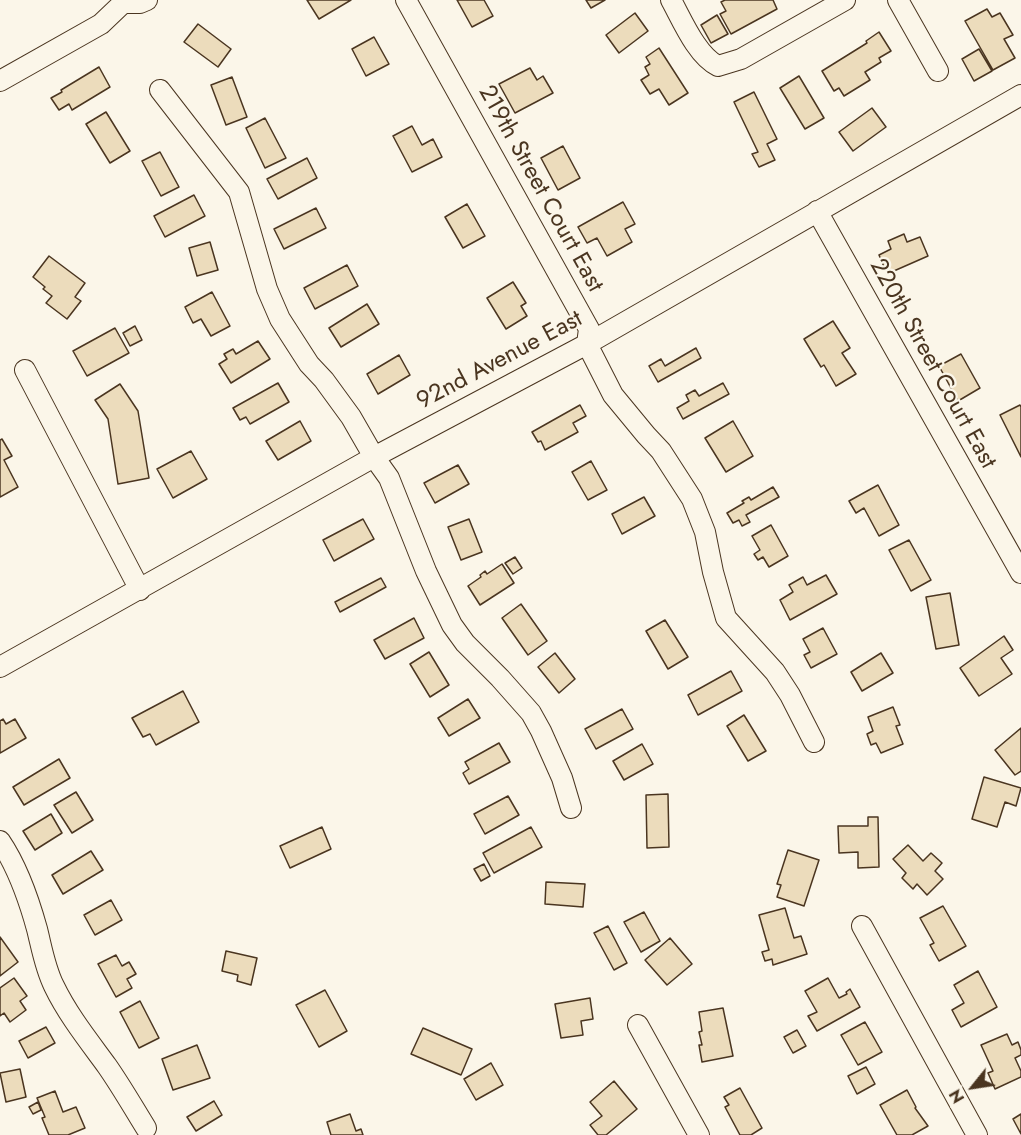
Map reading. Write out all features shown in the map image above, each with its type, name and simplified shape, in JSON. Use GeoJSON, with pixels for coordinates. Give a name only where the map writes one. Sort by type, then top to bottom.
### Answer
{"type":"FeatureCollection","features":[{"type":"Feature","properties":{"kind":"street"},"geometry":{"type":"LineString","coordinates":[[0,81],[101,24],[121,2],[140,3],[147,0]]}},
{"type":"Feature","properties":{"kind":"street","name":"219th Street Court East"},"geometry":{"type":"LineString","coordinates":[[406,0],[589,329],[587,344],[613,395],[624,411],[661,451],[686,486],[705,532],[726,618],[775,672],[790,695],[814,742]]}},
{"type":"Feature","properties":{"kind":"street"},"geometry":{"type":"LineString","coordinates":[[671,0],[693,40],[718,66],[741,59],[844,0]]}},
{"type":"Feature","properties":{"kind":"street"},"geometry":{"type":"LineString","coordinates":[[898,0],[938,71]]}},
{"type":"Feature","properties":{"kind":"street"},"geometry":{"type":"LineString","coordinates":[[160,90],[239,192],[267,289],[280,319],[309,364],[324,380],[351,417],[389,478],[426,571],[452,625],[465,643],[531,713],[562,778],[571,808]]}},
{"type":"Feature","properties":{"kind":"street","name":"92nd Avenue East"},"geometry":{"type":"LineString","coordinates":[[0,667],[374,457],[587,344],[1021,95]]}},
{"type":"Feature","properties":{"kind":"street","name":"220th Street Court East"},"geometry":{"type":"LineString","coordinates":[[817,211],[1021,573]]}},
{"type":"Feature","properties":{"kind":"street"},"geometry":{"type":"LineString","coordinates":[[25,370],[140,590]]}},
{"type":"Feature","properties":{"kind":"street"},"geometry":{"type":"LineString","coordinates":[[0,841],[26,897],[44,962],[53,985],[146,1128]]}},
{"type":"Feature","properties":{"kind":"street"},"geometry":{"type":"LineString","coordinates":[[862,926],[977,1135]]}},
{"type":"Feature","properties":{"kind":"street"},"geometry":{"type":"LineString","coordinates":[[638,1025],[699,1135]]}},
{"type":"Feature","properties":{"kind":"building"},"geometry":{"type":"Polygon","coordinates":[[[307,0],[351,0],[319,19],[307,0]]]}},
{"type":"Feature","properties":{"kind":"building"},"geometry":{"type":"Polygon","coordinates":[[[457,0],[484,0],[493,16],[472,27],[457,0]]]}},
{"type":"Feature","properties":{"kind":"building"},"geometry":{"type":"Polygon","coordinates":[[[586,0],[605,0],[591,8],[586,0]]]}},
{"type":"Feature","properties":{"kind":"building"},"geometry":{"type":"Polygon","coordinates":[[[725,0],[773,0],[777,9],[731,34],[720,14],[726,11],[721,2],[725,0]]]}},
{"type":"Feature","properties":{"kind":"building"},"geometry":{"type":"Polygon","coordinates":[[[987,9],[992,17],[1000,13],[1013,35],[1004,39],[1015,58],[993,70],[965,21],[987,9]]]}},
{"type":"Feature","properties":{"kind":"building"},"geometry":{"type":"Polygon","coordinates":[[[635,13],[648,31],[619,53],[606,35],[635,13]]]}},
{"type":"Feature","properties":{"kind":"building"},"geometry":{"type":"Polygon","coordinates":[[[717,15],[728,34],[711,43],[701,25],[717,15]]]}},
{"type":"Feature","properties":{"kind":"building"},"geometry":{"type":"Polygon","coordinates":[[[198,24],[231,49],[218,67],[184,42],[198,24]]]}},
{"type":"Feature","properties":{"kind":"building"},"geometry":{"type":"Polygon","coordinates":[[[879,32],[891,51],[879,58],[881,62],[865,72],[870,80],[844,96],[839,88],[834,91],[822,71],[867,43],[866,41],[879,32]]]}},
{"type":"Feature","properties":{"kind":"building"},"geometry":{"type":"Polygon","coordinates":[[[374,37],[389,64],[366,76],[352,49],[374,37]]]}},
{"type":"Feature","properties":{"kind":"building"},"geometry":{"type":"Polygon","coordinates":[[[659,48],[688,93],[669,105],[659,89],[650,94],[641,80],[649,75],[645,67],[650,64],[646,57],[659,48]]]}},
{"type":"Feature","properties":{"kind":"building"},"geometry":{"type":"Polygon","coordinates":[[[979,49],[992,71],[974,81],[962,59],[979,49]]]}},
{"type":"Feature","properties":{"kind":"building"},"geometry":{"type":"Polygon","coordinates":[[[99,67],[110,87],[72,110],[69,104],[59,110],[51,98],[99,67]]]}},
{"type":"Feature","properties":{"kind":"building"},"geometry":{"type":"Polygon","coordinates":[[[530,68],[537,80],[543,76],[553,93],[515,113],[499,84],[530,68]]]}},
{"type":"Feature","properties":{"kind":"building"},"geometry":{"type":"Polygon","coordinates":[[[799,76],[824,118],[805,129],[780,88],[799,76]]]}},
{"type":"Feature","properties":{"kind":"building"},"geometry":{"type":"Polygon","coordinates":[[[232,77],[247,117],[226,125],[211,85],[232,77]]]}},
{"type":"Feature","properties":{"kind":"building"},"geometry":{"type":"Polygon","coordinates":[[[754,92],[777,139],[767,144],[775,160],[759,167],[752,154],[758,152],[734,102],[754,92]]]}},
{"type":"Feature","properties":{"kind":"building"},"geometry":{"type":"Polygon","coordinates":[[[872,108],[886,127],[853,151],[839,132],[872,108]]]}},
{"type":"Feature","properties":{"kind":"building"},"geometry":{"type":"Polygon","coordinates":[[[106,112],[130,151],[110,163],[86,124],[106,112]]]}},
{"type":"Feature","properties":{"kind":"building"},"geometry":{"type":"Polygon","coordinates":[[[265,118],[286,158],[265,168],[246,128],[265,118]]]}},
{"type":"Feature","properties":{"kind":"building"},"geometry":{"type":"Polygon","coordinates":[[[412,126],[422,145],[433,139],[442,157],[412,172],[393,136],[412,126]]]}},
{"type":"Feature","properties":{"kind":"building"},"geometry":{"type":"Polygon","coordinates":[[[563,146],[580,178],[558,190],[541,158],[563,146]]]}},
{"type":"Feature","properties":{"kind":"building"},"geometry":{"type":"Polygon","coordinates":[[[160,152],[179,187],[161,196],[142,161],[160,152]]]}},
{"type":"Feature","properties":{"kind":"building"},"geometry":{"type":"Polygon","coordinates":[[[307,158],[317,178],[278,199],[267,179],[307,158]]]}},
{"type":"Feature","properties":{"kind":"building"},"geometry":{"type":"Polygon","coordinates":[[[194,195],[205,216],[165,237],[154,216],[194,195]]]}},
{"type":"Feature","properties":{"kind":"building"},"geometry":{"type":"Polygon","coordinates":[[[623,202],[635,224],[625,229],[632,242],[607,256],[597,238],[587,243],[578,227],[623,202]]]}},
{"type":"Feature","properties":{"kind":"building"},"geometry":{"type":"Polygon","coordinates":[[[467,204],[485,236],[463,248],[445,217],[467,204]]]}},
{"type":"Feature","properties":{"kind":"building"},"geometry":{"type":"Polygon","coordinates":[[[316,208],[326,228],[284,249],[274,229],[316,208]]]}},
{"type":"Feature","properties":{"kind":"building"},"geometry":{"type":"Polygon","coordinates":[[[904,234],[907,242],[920,237],[928,256],[887,274],[879,255],[891,249],[888,241],[904,234]]]}},
{"type":"Feature","properties":{"kind":"building"},"geometry":{"type":"Polygon","coordinates":[[[210,242],[218,270],[197,276],[189,248],[210,242]]]}},
{"type":"Feature","properties":{"kind":"building"},"geometry":{"type":"Polygon","coordinates":[[[49,256],[85,283],[75,297],[81,301],[67,319],[46,303],[52,296],[33,277],[49,256]]]}},
{"type":"Feature","properties":{"kind":"building"},"geometry":{"type":"Polygon","coordinates":[[[347,265],[358,286],[315,309],[304,288],[347,265]]]}},
{"type":"Feature","properties":{"kind":"building"},"geometry":{"type":"Polygon","coordinates":[[[513,282],[526,303],[521,306],[527,316],[506,329],[487,298],[513,282]]]}},
{"type":"Feature","properties":{"kind":"building"},"geometry":{"type":"Polygon","coordinates":[[[212,292],[230,326],[211,336],[201,319],[193,323],[185,307],[212,292]]]}},
{"type":"Feature","properties":{"kind":"building"},"geometry":{"type":"Polygon","coordinates":[[[367,304],[379,324],[341,347],[329,328],[367,304]]]}},
{"type":"Feature","properties":{"kind":"building"},"geometry":{"type":"Polygon","coordinates":[[[833,321],[850,348],[842,353],[856,374],[836,386],[824,365],[821,367],[804,339],[833,321]]]}},
{"type":"Feature","properties":{"kind":"building"},"geometry":{"type":"Polygon","coordinates":[[[135,326],[142,340],[130,346],[123,333],[135,326]]]}},
{"type":"Feature","properties":{"kind":"building"},"geometry":{"type":"Polygon","coordinates":[[[115,328],[129,353],[87,376],[73,351],[115,328]]]}},
{"type":"Feature","properties":{"kind":"building"},"geometry":{"type":"Polygon","coordinates":[[[258,341],[270,359],[231,383],[219,364],[227,359],[224,354],[233,349],[236,354],[258,341]]]}},
{"type":"Feature","properties":{"kind":"building"},"geometry":{"type":"Polygon","coordinates":[[[696,348],[701,358],[658,382],[649,366],[661,359],[665,366],[696,348]]]}},
{"type":"Feature","properties":{"kind":"building"},"geometry":{"type":"Polygon","coordinates":[[[961,354],[980,388],[958,401],[939,366],[961,354]]]}},
{"type":"Feature","properties":{"kind":"building"},"geometry":{"type":"Polygon","coordinates":[[[399,355],[410,375],[378,394],[367,374],[399,355]]]}},
{"type":"Feature","properties":{"kind":"building"},"geometry":{"type":"Polygon","coordinates":[[[278,383],[289,402],[250,424],[246,417],[240,420],[233,408],[278,383]]]}},
{"type":"Feature","properties":{"kind":"building"},"geometry":{"type":"Polygon","coordinates":[[[723,383],[729,394],[683,419],[677,408],[689,401],[686,395],[695,390],[699,396],[723,383]]]}},
{"type":"Feature","properties":{"kind":"building"},"geometry":{"type":"Polygon","coordinates":[[[120,384],[138,411],[149,478],[118,484],[108,419],[95,400],[120,384]]]}},
{"type":"Feature","properties":{"kind":"building"},"geometry":{"type":"Polygon","coordinates":[[[580,405],[586,416],[573,423],[578,432],[545,450],[541,441],[538,442],[532,432],[580,405]]]}},
{"type":"Feature","properties":{"kind":"building"},"geometry":{"type":"Polygon","coordinates":[[[1020,405],[1021,407],[1021,457],[1000,415],[1020,405]]]}},
{"type":"Feature","properties":{"kind":"building"},"geometry":{"type":"Polygon","coordinates":[[[300,421],[311,441],[278,460],[266,441],[300,421]]]}},
{"type":"Feature","properties":{"kind":"building"},"geometry":{"type":"Polygon","coordinates":[[[733,421],[753,456],[726,472],[705,438],[733,421]]]}},
{"type":"Feature","properties":{"kind":"building"},"geometry":{"type":"Polygon","coordinates":[[[2,439],[12,456],[4,460],[18,487],[0,497],[0,440],[2,439]]]}},
{"type":"Feature","properties":{"kind":"building"},"geometry":{"type":"Polygon","coordinates":[[[191,451],[207,479],[173,498],[157,469],[191,451]]]}},
{"type":"Feature","properties":{"kind":"building"},"geometry":{"type":"Polygon","coordinates":[[[591,461],[607,490],[588,500],[572,472],[591,461]]]}},
{"type":"Feature","properties":{"kind":"building"},"geometry":{"type":"Polygon","coordinates":[[[458,465],[469,484],[435,503],[424,483],[458,465]]]}},
{"type":"Feature","properties":{"kind":"building"},"geometry":{"type":"Polygon","coordinates":[[[878,485],[899,525],[879,536],[864,508],[856,513],[849,501],[878,485]]]}},
{"type":"Feature","properties":{"kind":"building"},"geometry":{"type":"Polygon","coordinates":[[[773,487],[779,497],[746,515],[750,522],[742,526],[739,520],[733,523],[727,513],[744,503],[742,501],[749,497],[751,500],[773,487]]]}},
{"type":"Feature","properties":{"kind":"building"},"geometry":{"type":"Polygon","coordinates":[[[644,497],[655,516],[622,534],[612,514],[644,497]]]}},
{"type":"Feature","properties":{"kind":"building"},"geometry":{"type":"Polygon","coordinates":[[[363,519],[374,539],[334,561],[323,540],[363,519]]]}},
{"type":"Feature","properties":{"kind":"building"},"geometry":{"type":"Polygon","coordinates":[[[469,519],[482,552],[461,560],[448,527],[469,519]]]}},
{"type":"Feature","properties":{"kind":"building"},"geometry":{"type":"Polygon","coordinates":[[[771,525],[788,556],[769,567],[763,557],[758,560],[754,554],[760,550],[752,536],[771,525]]]}},
{"type":"Feature","properties":{"kind":"building"},"geometry":{"type":"Polygon","coordinates":[[[909,540],[931,580],[911,591],[889,550],[909,540]]]}},
{"type":"Feature","properties":{"kind":"building"},"geometry":{"type":"Polygon","coordinates":[[[515,557],[522,568],[513,574],[505,563],[515,557]]]}},
{"type":"Feature","properties":{"kind":"building"},"geometry":{"type":"Polygon","coordinates":[[[502,564],[514,583],[480,605],[468,586],[481,577],[480,575],[485,571],[487,574],[502,564]]]}},
{"type":"Feature","properties":{"kind":"building"},"geometry":{"type":"Polygon","coordinates":[[[826,575],[837,594],[790,620],[780,600],[793,592],[789,585],[803,577],[807,585],[826,575]]]}},
{"type":"Feature","properties":{"kind":"building"},"geometry":{"type":"Polygon","coordinates":[[[381,578],[386,587],[340,612],[335,602],[381,578]]]}},
{"type":"Feature","properties":{"kind":"building"},"geometry":{"type":"Polygon","coordinates":[[[950,593],[959,645],[936,649],[926,597],[950,593]]]}},
{"type":"Feature","properties":{"kind":"building"},"geometry":{"type":"Polygon","coordinates":[[[521,604],[547,641],[528,655],[502,618],[521,604]]]}},
{"type":"Feature","properties":{"kind":"building"},"geometry":{"type":"Polygon","coordinates":[[[414,618],[424,638],[385,659],[374,640],[414,618]]]}},
{"type":"Feature","properties":{"kind":"building"},"geometry":{"type":"Polygon","coordinates":[[[665,620],[688,657],[668,669],[646,631],[665,620]]]}},
{"type":"Feature","properties":{"kind":"building"},"geometry":{"type":"Polygon","coordinates":[[[823,628],[837,654],[811,668],[804,655],[810,652],[803,639],[823,628]]]}},
{"type":"Feature","properties":{"kind":"building"},"geometry":{"type":"Polygon","coordinates":[[[1004,636],[1013,650],[1001,658],[1012,674],[979,696],[960,668],[1004,636]]]}},
{"type":"Feature","properties":{"kind":"building"},"geometry":{"type":"Polygon","coordinates":[[[429,652],[449,685],[430,697],[410,664],[429,652]]]}},
{"type":"Feature","properties":{"kind":"building"},"geometry":{"type":"Polygon","coordinates":[[[555,653],[575,679],[559,693],[538,667],[555,653]]]}},
{"type":"Feature","properties":{"kind":"building"},"geometry":{"type":"Polygon","coordinates":[[[881,653],[893,673],[862,691],[851,672],[881,653]]]}},
{"type":"Feature","properties":{"kind":"building"},"geometry":{"type":"Polygon","coordinates":[[[731,671],[742,691],[698,715],[688,695],[731,671]]]}},
{"type":"Feature","properties":{"kind":"building"},"geometry":{"type":"Polygon","coordinates":[[[183,691],[199,722],[156,745],[150,734],[143,737],[132,718],[183,691]]]}},
{"type":"Feature","properties":{"kind":"building"},"geometry":{"type":"Polygon","coordinates":[[[468,699],[480,718],[449,736],[438,718],[468,699]]]}},
{"type":"Feature","properties":{"kind":"building"},"geometry":{"type":"Polygon","coordinates":[[[893,707],[900,725],[896,726],[903,744],[881,753],[876,743],[871,745],[867,734],[873,731],[868,717],[893,707]]]}},
{"type":"Feature","properties":{"kind":"building"},"geometry":{"type":"Polygon","coordinates":[[[622,709],[633,729],[596,749],[585,729],[622,709]]]}},
{"type":"Feature","properties":{"kind":"building"},"geometry":{"type":"Polygon","coordinates":[[[744,715],[766,751],[748,761],[727,726],[744,715]]]}},
{"type":"Feature","properties":{"kind":"building"},"geometry":{"type":"Polygon","coordinates":[[[3,719],[6,724],[15,719],[26,738],[0,753],[0,721],[3,719]]]}},
{"type":"Feature","properties":{"kind":"building"},"geometry":{"type":"Polygon","coordinates":[[[1021,728],[1021,771],[1015,775],[995,750],[1021,728]]]}},
{"type":"Feature","properties":{"kind":"building"},"geometry":{"type":"Polygon","coordinates":[[[499,743],[510,762],[469,784],[463,773],[469,769],[465,762],[499,743]]]}},
{"type":"Feature","properties":{"kind":"building"},"geometry":{"type":"Polygon","coordinates":[[[642,744],[653,764],[624,780],[613,761],[642,744]]]}},
{"type":"Feature","properties":{"kind":"building"},"geometry":{"type":"Polygon","coordinates":[[[59,759],[70,778],[24,805],[13,787],[59,759]]]}},
{"type":"Feature","properties":{"kind":"building"},"geometry":{"type":"Polygon","coordinates":[[[984,777],[1021,788],[1016,806],[1005,802],[997,827],[972,819],[984,777]]]}},
{"type":"Feature","properties":{"kind":"building"},"geometry":{"type":"Polygon","coordinates":[[[76,792],[93,820],[72,833],[54,805],[76,792]]]}},
{"type":"Feature","properties":{"kind":"building"},"geometry":{"type":"Polygon","coordinates":[[[668,794],[669,847],[647,848],[646,795],[668,794]]]}},
{"type":"Feature","properties":{"kind":"building"},"geometry":{"type":"Polygon","coordinates":[[[508,796],[519,815],[485,834],[474,814],[508,796]]]}},
{"type":"Feature","properties":{"kind":"building"},"geometry":{"type":"Polygon","coordinates":[[[51,814],[62,833],[35,850],[23,831],[51,814]]]}},
{"type":"Feature","properties":{"kind":"building"},"geometry":{"type":"Polygon","coordinates":[[[868,817],[878,817],[879,867],[858,868],[858,852],[839,853],[838,826],[868,826],[868,817]]]}},
{"type":"Feature","properties":{"kind":"building"},"geometry":{"type":"Polygon","coordinates":[[[322,827],[331,849],[290,868],[280,846],[322,827]]]}},
{"type":"Feature","properties":{"kind":"building"},"geometry":{"type":"Polygon","coordinates":[[[531,827],[542,847],[494,873],[483,853],[531,827]]]}},
{"type":"Feature","properties":{"kind":"building"},"geometry":{"type":"Polygon","coordinates":[[[908,845],[923,861],[931,853],[942,863],[935,871],[943,879],[927,895],[917,884],[913,889],[902,878],[906,873],[893,859],[908,845]]]}},
{"type":"Feature","properties":{"kind":"building"},"geometry":{"type":"Polygon","coordinates":[[[788,850],[819,860],[804,906],[777,897],[781,885],[777,884],[788,850]]]}},
{"type":"Feature","properties":{"kind":"building"},"geometry":{"type":"Polygon","coordinates":[[[91,851],[103,870],[63,894],[52,875],[91,851]]]}},
{"type":"Feature","properties":{"kind":"building"},"geometry":{"type":"Polygon","coordinates":[[[484,864],[490,876],[481,881],[474,869],[484,864]]]}},
{"type":"Feature","properties":{"kind":"building"},"geometry":{"type":"Polygon","coordinates":[[[546,882],[585,884],[583,907],[545,904],[546,882]]]}},
{"type":"Feature","properties":{"kind":"building"},"geometry":{"type":"Polygon","coordinates":[[[111,900],[122,920],[95,935],[84,915],[111,900]]]}},
{"type":"Feature","properties":{"kind":"building"},"geometry":{"type":"Polygon","coordinates":[[[943,906],[966,946],[939,961],[930,945],[934,943],[920,918],[943,906]]]}},
{"type":"Feature","properties":{"kind":"building"},"geometry":{"type":"Polygon","coordinates":[[[785,908],[794,938],[801,936],[807,954],[773,965],[772,959],[765,961],[762,952],[769,950],[759,915],[785,908]]]}},
{"type":"Feature","properties":{"kind":"building"},"geometry":{"type":"Polygon","coordinates":[[[644,912],[660,941],[641,952],[624,922],[644,912]]]}},
{"type":"Feature","properties":{"kind":"building"},"geometry":{"type":"Polygon","coordinates":[[[608,926],[627,963],[614,970],[594,933],[608,926]]]}},
{"type":"Feature","properties":{"kind":"building"},"geometry":{"type":"Polygon","coordinates":[[[0,937],[18,962],[0,976],[0,937]]]}},
{"type":"Feature","properties":{"kind":"building"},"geometry":{"type":"Polygon","coordinates":[[[670,938],[692,964],[667,985],[645,960],[670,938]]]}},
{"type":"Feature","properties":{"kind":"building"},"geometry":{"type":"Polygon","coordinates":[[[226,951],[257,958],[251,985],[237,981],[238,975],[222,971],[226,951]]]}},
{"type":"Feature","properties":{"kind":"building"},"geometry":{"type":"Polygon","coordinates":[[[116,955],[122,966],[129,962],[136,974],[127,979],[132,988],[116,997],[98,964],[116,955]]]}},
{"type":"Feature","properties":{"kind":"building"},"geometry":{"type":"Polygon","coordinates":[[[978,971],[997,1007],[961,1027],[952,1010],[964,1003],[954,985],[978,971]]]}},
{"type":"Feature","properties":{"kind":"building"},"geometry":{"type":"Polygon","coordinates":[[[14,978],[27,996],[20,1001],[26,1010],[10,1022],[4,1013],[0,1016],[0,988],[14,978]]]}},
{"type":"Feature","properties":{"kind":"building"},"geometry":{"type":"Polygon","coordinates":[[[828,978],[839,998],[847,994],[846,992],[850,989],[860,1007],[817,1031],[808,1016],[817,1012],[805,991],[828,978]]]}},
{"type":"Feature","properties":{"kind":"building"},"geometry":{"type":"Polygon","coordinates":[[[325,990],[347,1031],[319,1047],[296,1005],[325,990]]]}},
{"type":"Feature","properties":{"kind":"building"},"geometry":{"type":"Polygon","coordinates":[[[590,998],[593,1019],[581,1021],[583,1035],[561,1038],[555,1004],[590,998]]]}},
{"type":"Feature","properties":{"kind":"building"},"geometry":{"type":"Polygon","coordinates":[[[140,1001],[159,1038],[139,1048],[120,1012],[140,1001]]]}},
{"type":"Feature","properties":{"kind":"building"},"geometry":{"type":"Polygon","coordinates":[[[723,1008],[733,1056],[702,1062],[699,1045],[702,1045],[699,1032],[702,1031],[699,1012],[723,1008]]]}},
{"type":"Feature","properties":{"kind":"building"},"geometry":{"type":"Polygon","coordinates":[[[865,1022],[882,1052],[858,1065],[841,1035],[865,1022]]]}},
{"type":"Feature","properties":{"kind":"building"},"geometry":{"type":"Polygon","coordinates":[[[46,1027],[55,1043],[28,1058],[19,1041],[46,1027]]]}},
{"type":"Feature","properties":{"kind":"building"},"geometry":{"type":"Polygon","coordinates":[[[423,1028],[472,1049],[461,1075],[411,1054],[423,1028]]]}},
{"type":"Feature","properties":{"kind":"building"},"geometry":{"type":"Polygon","coordinates":[[[797,1030],[806,1046],[793,1053],[784,1037],[797,1030]]]}},
{"type":"Feature","properties":{"kind":"building"},"geometry":{"type":"Polygon","coordinates":[[[1007,1034],[1012,1045],[1018,1042],[1021,1050],[1021,1055],[1015,1058],[1021,1071],[1021,1077],[995,1089],[988,1073],[993,1071],[981,1045],[1007,1034]]]}},
{"type":"Feature","properties":{"kind":"building"},"geometry":{"type":"Polygon","coordinates":[[[197,1045],[210,1078],[173,1090],[162,1059],[197,1045]]]}},
{"type":"Feature","properties":{"kind":"building"},"geometry":{"type":"Polygon","coordinates":[[[491,1063],[503,1085],[476,1100],[464,1079],[491,1063]]]}},
{"type":"Feature","properties":{"kind":"building"},"geometry":{"type":"Polygon","coordinates":[[[866,1067],[875,1084],[857,1094],[848,1076],[866,1067]]]}},
{"type":"Feature","properties":{"kind":"building"},"geometry":{"type":"Polygon","coordinates":[[[20,1069],[26,1097],[6,1102],[0,1073],[20,1069]]]}},
{"type":"Feature","properties":{"kind":"building"},"geometry":{"type":"Polygon","coordinates":[[[614,1081],[637,1109],[606,1135],[598,1135],[590,1125],[602,1116],[590,1102],[614,1081]]]}},
{"type":"Feature","properties":{"kind":"building"},"geometry":{"type":"Polygon","coordinates":[[[740,1088],[762,1128],[751,1135],[740,1135],[725,1107],[729,1105],[724,1097],[740,1088]]]}},
{"type":"Feature","properties":{"kind":"building"},"geometry":{"type":"Polygon","coordinates":[[[907,1090],[915,1108],[928,1126],[912,1135],[897,1135],[880,1105],[907,1090]]]}},
{"type":"Feature","properties":{"kind":"building"},"geometry":{"type":"Polygon","coordinates":[[[55,1091],[63,1112],[76,1107],[85,1128],[68,1135],[49,1135],[37,1098],[55,1091]]]}},
{"type":"Feature","properties":{"kind":"building"},"geometry":{"type":"Polygon","coordinates":[[[214,1101],[222,1115],[196,1131],[187,1117],[214,1101]]]}},
{"type":"Feature","properties":{"kind":"building"},"geometry":{"type":"Polygon","coordinates":[[[38,1102],[41,1110],[33,1114],[29,1107],[38,1102]]]}},
{"type":"Feature","properties":{"kind":"building"},"geometry":{"type":"Polygon","coordinates":[[[350,1114],[356,1131],[361,1129],[363,1135],[331,1135],[327,1122],[350,1114]]]}},
{"type":"Feature","properties":{"kind":"building"},"geometry":{"type":"Polygon","coordinates":[[[1021,1114],[1021,1134],[1013,1119],[1021,1114]]]}}]}
